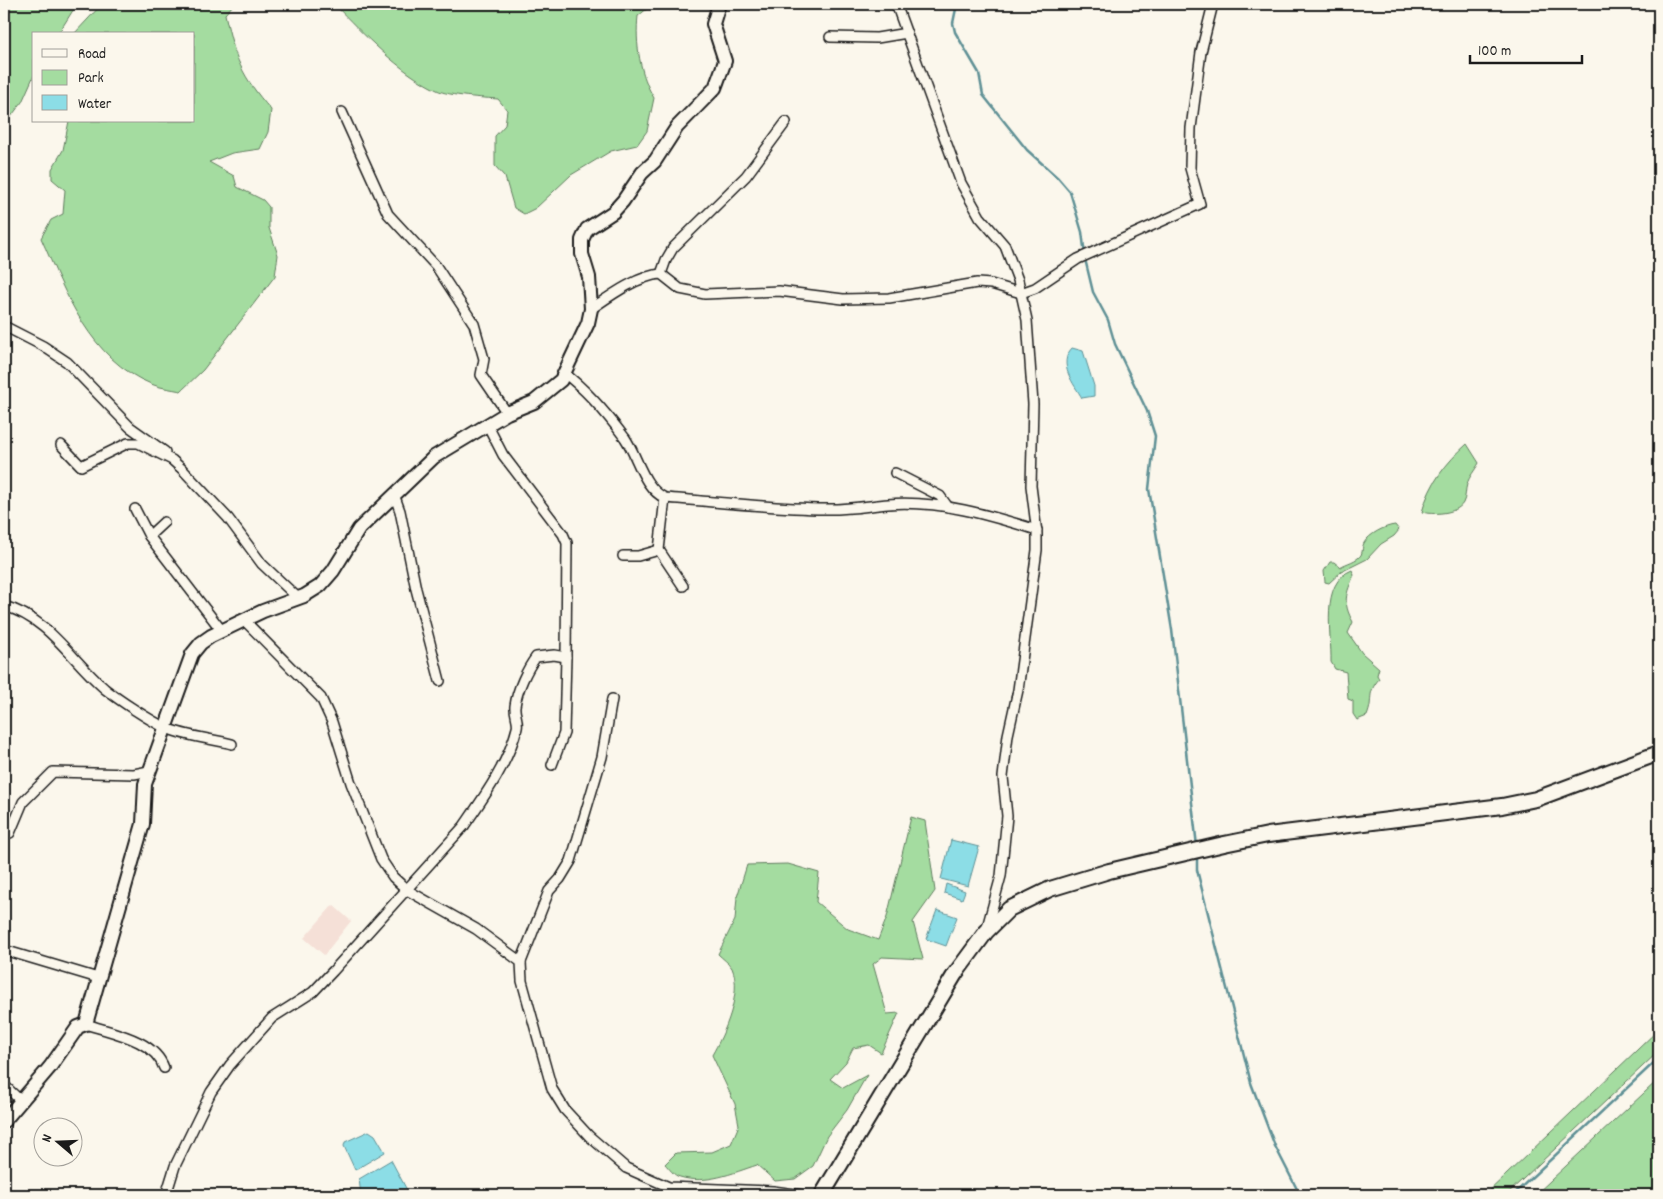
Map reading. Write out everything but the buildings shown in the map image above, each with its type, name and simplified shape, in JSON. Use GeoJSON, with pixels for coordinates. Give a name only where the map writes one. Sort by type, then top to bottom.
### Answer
{"type":"FeatureCollection","features":[{"type":"Feature","properties":{"kind":"main road"},"geometry":{"type":"LineString","coordinates":[[822,1195],[955,974],[986,932],[1009,909],[1050,889],[1109,871],[1268,835],[1502,806],[1527,801],[1659,753]]}},
{"type":"Feature","properties":{"kind":"street"},"geometry":{"type":"LineString","coordinates":[[86,1024],[143,824],[145,784],[192,654],[201,643],[222,631],[298,598],[320,586],[333,571],[359,529],[434,457],[507,413],[534,402],[561,380],[588,323],[591,310],[589,277],[582,254],[582,240],[587,229],[614,212],[642,172],[655,160],[677,127],[715,88],[725,61],[713,24],[719,4]]}},
{"type":"Feature","properties":{"kind":"street"},"geometry":{"type":"LineString","coordinates":[[896,4],[961,183],[980,217],[1005,246],[1021,293],[1027,320],[1033,404],[1031,486],[1037,530],[1037,550],[1018,690],[1008,734],[1003,777],[1007,816],[1001,876],[986,932]]}},
{"type":"Feature","properties":{"kind":"street"},"geometry":{"type":"LineString","coordinates":[[662,274],[680,289],[704,294],[779,291],[843,299],[889,298],[977,283],[991,284],[1021,293],[1035,288],[1078,259],[1200,204],[1190,168],[1191,128],[1201,52],[1213,4]]}},
{"type":"Feature","properties":{"kind":"street"},"geometry":{"type":"LineString","coordinates":[[830,37],[878,38],[907,33]]}},
{"type":"Feature","properties":{"kind":"street"},"geometry":{"type":"LineString","coordinates":[[342,112],[388,214],[436,266],[474,324],[484,359],[481,375],[507,413]]}},
{"type":"Feature","properties":{"kind":"street"},"geometry":{"type":"LineString","coordinates":[[662,274],[666,260],[673,248],[746,176],[786,122]]}},
{"type":"Feature","properties":{"kind":"street"},"geometry":{"type":"LineString","coordinates":[[591,310],[610,296],[640,281],[662,274]]}},
{"type":"Feature","properties":{"kind":"street"},"geometry":{"type":"LineString","coordinates":[[4,326],[67,362],[130,427],[165,452],[228,518],[262,564],[298,598]]}},
{"type":"Feature","properties":{"kind":"street"},"geometry":{"type":"LineString","coordinates":[[564,373],[597,402],[626,440],[650,486],[658,495],[665,498],[825,509],[867,508],[888,504],[948,507],[972,511],[1037,530]]}},
{"type":"Feature","properties":{"kind":"street"},"geometry":{"type":"LineString","coordinates":[[488,424],[503,455],[563,534],[566,543],[564,733],[552,765]]}},
{"type":"Feature","properties":{"kind":"street"},"geometry":{"type":"LineString","coordinates":[[61,445],[81,466],[128,443],[138,443],[172,460]]}},
{"type":"Feature","properties":{"kind":"street"},"geometry":{"type":"LineString","coordinates":[[895,473],[940,496],[948,507]]}},
{"type":"Feature","properties":{"kind":"street"},"geometry":{"type":"LineString","coordinates":[[394,497],[400,511],[416,589],[440,681]]}},
{"type":"Feature","properties":{"kind":"street"},"geometry":{"type":"LineString","coordinates":[[665,498],[659,550],[683,586]]}},
{"type":"Feature","properties":{"kind":"street"},"geometry":{"type":"LineString","coordinates":[[135,509],[149,536],[222,631]]}},
{"type":"Feature","properties":{"kind":"street"},"geometry":{"type":"LineString","coordinates":[[149,536],[164,522]]}},
{"type":"Feature","properties":{"kind":"street"},"geometry":{"type":"LineString","coordinates":[[624,556],[638,556],[659,550]]}},
{"type":"Feature","properties":{"kind":"street"},"geometry":{"type":"LineString","coordinates":[[4,606],[22,611],[32,618],[57,638],[77,663],[107,690],[166,728],[232,744]]}},
{"type":"Feature","properties":{"kind":"street"},"geometry":{"type":"LineString","coordinates":[[244,620],[321,698],[332,722],[351,783],[381,859],[393,877],[407,890],[476,929],[521,962]]}},
{"type":"Feature","properties":{"kind":"street"},"geometry":{"type":"LineString","coordinates":[[169,1194],[175,1166],[211,1092],[230,1066],[272,1018],[313,992],[365,938],[464,826],[482,800],[499,769],[518,726],[515,707],[532,663],[536,657],[554,655],[566,657]]}},
{"type":"Feature","properties":{"kind":"street"},"geometry":{"type":"LineString","coordinates":[[612,699],[602,758],[571,861],[560,880],[550,891],[521,962],[522,980],[552,1089],[565,1110],[589,1136],[626,1168],[669,1187],[773,1191],[802,1195]]}},
{"type":"Feature","properties":{"kind":"street"},"geometry":{"type":"LineString","coordinates":[[10,833],[23,802],[53,772],[134,774],[149,771]]}},
{"type":"Feature","properties":{"kind":"street"},"geometry":{"type":"LineString","coordinates":[[4,950],[98,978]]}},
{"type":"Feature","properties":{"kind":"street"},"geometry":{"type":"LineString","coordinates":[[4,1121],[50,1067],[78,1027],[86,1024],[128,1038],[154,1051],[160,1058],[164,1068]]}},
{"type":"Feature","properties":{"kind":"street"},"geometry":{"type":"LineString","coordinates":[[4,1085],[22,1102]]}},
{"type":"Feature","properties":{"kind":"shaded area"},"geometry":{"type":"Polygon","coordinates":[[[333,905],[351,921],[324,955],[304,938],[333,905]]]}},
{"type":"Feature","properties":{"kind":"green space"},"geometry":{"type":"Polygon","coordinates":[[[4,4],[77,4],[59,32],[32,32],[32,80],[22,102],[4,126],[4,4]]]}},
{"type":"Feature","properties":{"kind":"green space"},"geometry":{"type":"Polygon","coordinates":[[[102,4],[234,4],[225,14],[236,55],[240,66],[253,87],[271,110],[268,132],[260,149],[232,153],[209,162],[234,176],[237,187],[263,200],[269,207],[269,228],[278,255],[275,276],[203,370],[181,391],[155,385],[130,373],[112,359],[96,342],[82,323],[60,281],[41,238],[51,220],[63,214],[65,190],[52,179],[52,169],[63,150],[69,122],[195,122],[195,32],[76,32],[102,4]]]}},
{"type":"Feature","properties":{"kind":"green space"},"geometry":{"type":"Polygon","coordinates":[[[334,4],[653,4],[638,16],[637,26],[638,48],[642,69],[654,98],[647,131],[637,145],[611,151],[571,175],[536,208],[524,214],[514,208],[505,177],[495,166],[495,136],[505,125],[507,110],[498,99],[449,94],[423,82],[395,63],[334,4]]]}},
{"type":"Feature","properties":{"kind":"green space"},"geometry":{"type":"Polygon","coordinates":[[[1467,444],[1479,463],[1466,486],[1463,503],[1460,507],[1450,511],[1438,513],[1422,512],[1434,483],[1452,459],[1467,444]]]}},
{"type":"Feature","properties":{"kind":"green space"},"geometry":{"type":"Polygon","coordinates":[[[1395,525],[1399,530],[1394,536],[1381,544],[1367,559],[1341,572],[1329,583],[1325,582],[1324,571],[1330,562],[1334,562],[1340,567],[1354,560],[1361,555],[1363,544],[1373,534],[1395,525]]]}},
{"type":"Feature","properties":{"kind":"green space"},"geometry":{"type":"Polygon","coordinates":[[[1352,570],[1354,575],[1347,593],[1346,603],[1353,622],[1348,633],[1362,653],[1379,668],[1377,675],[1379,679],[1371,693],[1367,716],[1357,720],[1353,714],[1353,701],[1348,699],[1346,672],[1335,669],[1331,662],[1329,624],[1331,597],[1335,586],[1342,577],[1352,570]]]}},
{"type":"Feature","properties":{"kind":"green space"},"geometry":{"type":"Polygon","coordinates":[[[911,817],[925,821],[935,891],[913,922],[923,959],[882,957],[873,964],[887,1014],[899,1013],[881,1053],[869,1045],[853,1048],[846,1062],[830,1079],[843,1088],[867,1075],[847,1110],[827,1136],[813,1166],[795,1179],[775,1181],[757,1165],[709,1179],[690,1179],[676,1175],[665,1164],[676,1153],[712,1152],[731,1144],[739,1125],[735,1104],[712,1055],[727,1025],[734,1001],[735,989],[735,978],[732,968],[718,954],[735,920],[737,897],[747,865],[788,864],[819,873],[816,902],[848,929],[878,940],[887,917],[911,817]]]}},
{"type":"Feature","properties":{"kind":"green space"},"geometry":{"type":"Polygon","coordinates":[[[1659,1029],[1659,1051],[1506,1195],[1485,1195],[1659,1029]]]}},
{"type":"Feature","properties":{"kind":"green space"},"geometry":{"type":"Polygon","coordinates":[[[1659,1079],[1659,1195],[1535,1195],[1659,1079]]]}},
{"type":"Feature","properties":{"kind":"water"},"geometry":{"type":"Polygon","coordinates":[[[1072,348],[1083,351],[1094,386],[1094,396],[1082,398],[1068,374],[1066,361],[1072,348]]]}},
{"type":"Feature","properties":{"kind":"water"},"geometry":{"type":"Polygon","coordinates":[[[951,840],[979,847],[968,886],[941,879],[951,840]]]}},
{"type":"Feature","properties":{"kind":"water"},"geometry":{"type":"Polygon","coordinates":[[[946,884],[965,891],[962,899],[944,893],[946,884]]]}},
{"type":"Feature","properties":{"kind":"water"},"geometry":{"type":"Polygon","coordinates":[[[937,910],[957,917],[946,946],[926,939],[937,910]]]}},
{"type":"Feature","properties":{"kind":"water"},"geometry":{"type":"Polygon","coordinates":[[[369,1131],[375,1135],[385,1152],[355,1170],[344,1146],[345,1142],[369,1131]]]}},
{"type":"Feature","properties":{"kind":"water"},"geometry":{"type":"Polygon","coordinates":[[[391,1160],[408,1192],[407,1195],[361,1195],[359,1179],[391,1160]]]}},
{"type":"Feature","properties":{"kind":"waterway"},"geometry":{"type":"LineString","coordinates":[[957,4],[953,23],[955,32],[979,73],[983,95],[1027,150],[1058,178],[1070,192],[1082,232],[1086,263],[1093,292],[1108,320],[1115,344],[1147,411],[1155,436],[1149,489],[1172,630],[1197,846]]}},
{"type":"Feature","properties":{"kind":"waterway"},"geometry":{"type":"LineString","coordinates":[[1197,854],[1197,870],[1251,1083],[1275,1146],[1300,1195]]}},
{"type":"Feature","properties":{"kind":"waterway"},"geometry":{"type":"LineString","coordinates":[[1513,1195],[1659,1058]]}}]}
